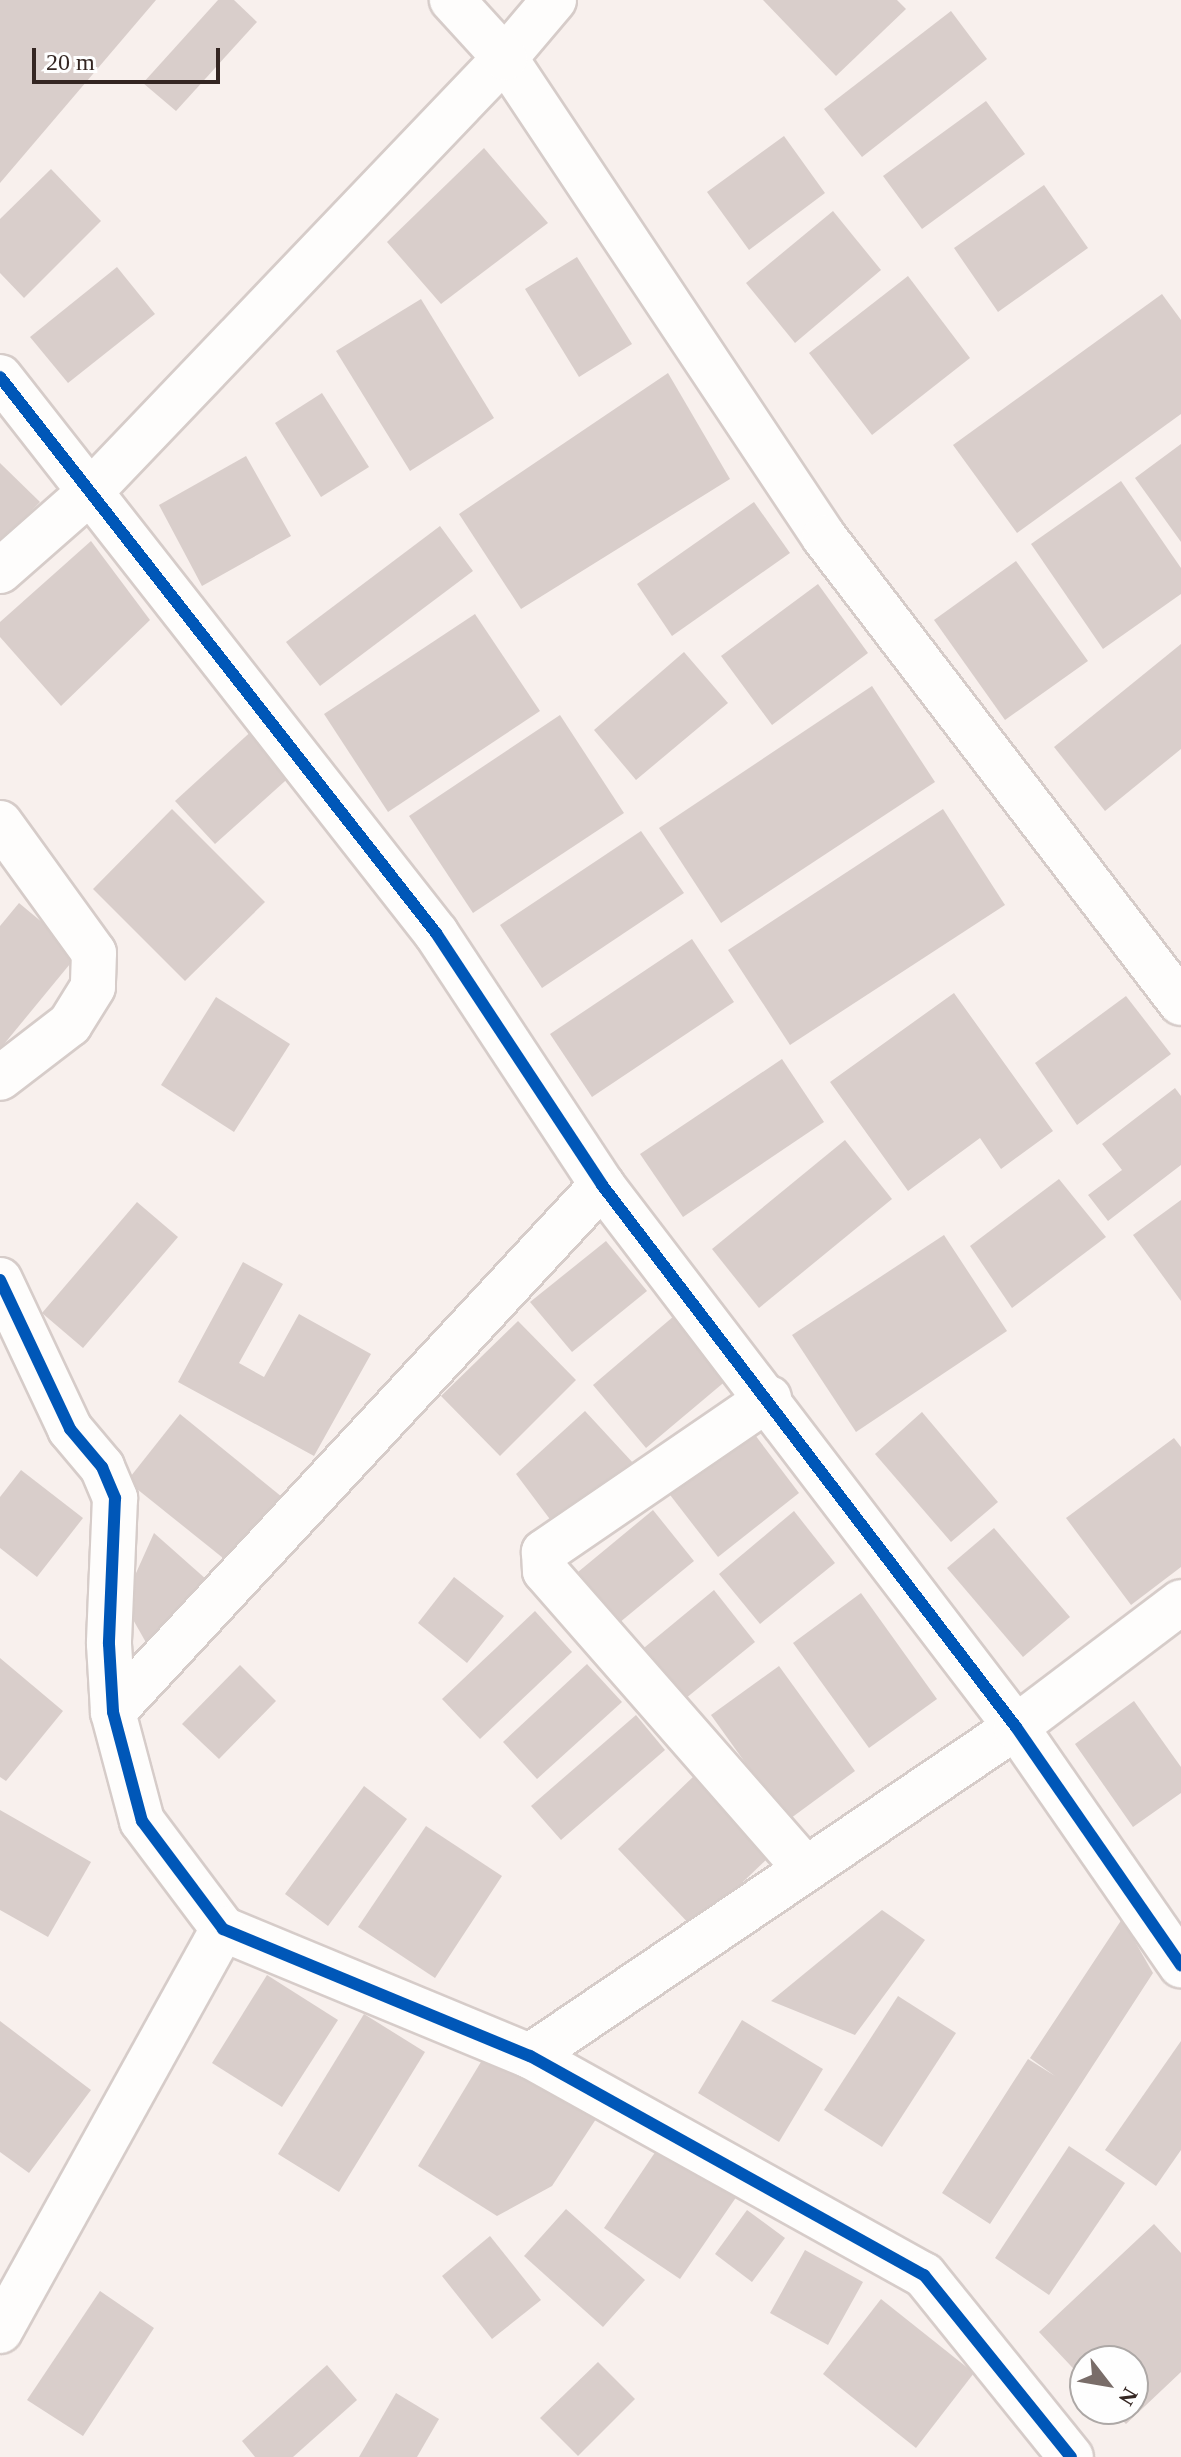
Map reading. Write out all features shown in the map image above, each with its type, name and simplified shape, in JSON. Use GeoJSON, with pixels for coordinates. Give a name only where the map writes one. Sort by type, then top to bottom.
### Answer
{"type":"FeatureCollection","features":[{"type":"Feature","properties":{"kind":"street"},"geometry":{"type":"LineString","coordinates":[[452,0],[505,58],[824,537],[1181,1003]]}},
{"type":"Feature","properties":{"kind":"street"},"geometry":{"type":"LineString","coordinates":[[0,571],[91,491],[505,58],[554,0]]}},
{"type":"Feature","properties":{"kind":"street"},"geometry":{"type":"LineString","coordinates":[[0,377],[436,933],[602,1185],[769,1398],[1016,1727],[1181,1965]]}},
{"type":"Feature","properties":{"kind":"street"},"geometry":{"type":"LineString","coordinates":[[0,823],[94,953],[93,987],[70,1024],[0,1078]]}},
{"type":"Feature","properties":{"kind":"street"},"geometry":{"type":"LineString","coordinates":[[113,1712],[602,1185]]}},
{"type":"Feature","properties":{"kind":"street"},"geometry":{"type":"LineString","coordinates":[[0,1280],[70,1429],[102,1467],[115,1498],[109,1644],[113,1712],[142,1821],[223,1929],[530,2056],[924,2275],[1071,2457]]}},
{"type":"Feature","properties":{"kind":"street"},"geometry":{"type":"LineString","coordinates":[[769,1398],[544,1552],[545,1571],[803,1866]]}},
{"type":"Feature","properties":{"kind":"street"},"geometry":{"type":"LineString","coordinates":[[530,2056],[803,1866],[1016,1727],[1181,1602]]}},
{"type":"Feature","properties":{"kind":"street"},"geometry":{"type":"LineString","coordinates":[[0,2331],[223,1929]]}},
{"type":"Feature","properties":{"kind":"building"},"geometry":{"type":"Polygon","coordinates":[[[0,0],[156,0],[0,183],[0,0]]]}},
{"type":"Feature","properties":{"kind":"building"},"geometry":{"type":"Polygon","coordinates":[[[218,0],[234,0],[257,22],[176,111],[143,83],[218,0]]]}},
{"type":"Feature","properties":{"kind":"building"},"geometry":{"type":"Polygon","coordinates":[[[763,0],[897,0],[906,9],[836,76],[763,0]]]}},
{"type":"Feature","properties":{"kind":"building"},"geometry":{"type":"Polygon","coordinates":[[[951,11],[987,59],[862,157],[824,109],[951,11]]]}},
{"type":"Feature","properties":{"kind":"building"},"geometry":{"type":"Polygon","coordinates":[[[986,101],[1025,154],[922,229],[883,176],[986,101]]]}},
{"type":"Feature","properties":{"kind":"building"},"geometry":{"type":"Polygon","coordinates":[[[784,136],[825,193],[749,250],[707,192],[784,136]]]}},
{"type":"Feature","properties":{"kind":"building"},"geometry":{"type":"Polygon","coordinates":[[[484,148],[548,223],[441,304],[387,242],[484,148]]]}},
{"type":"Feature","properties":{"kind":"building"},"geometry":{"type":"Polygon","coordinates":[[[51,169],[101,221],[24,298],[0,273],[0,219],[51,169]]]}},
{"type":"Feature","properties":{"kind":"building"},"geometry":{"type":"Polygon","coordinates":[[[1044,185],[1088,248],[998,312],[954,248],[1044,185]]]}},
{"type":"Feature","properties":{"kind":"building"},"geometry":{"type":"Polygon","coordinates":[[[833,211],[881,270],[795,343],[746,283],[833,211]]]}},
{"type":"Feature","properties":{"kind":"building"},"geometry":{"type":"Polygon","coordinates":[[[577,257],[632,344],[579,377],[525,289],[577,257]]]}},
{"type":"Feature","properties":{"kind":"building"},"geometry":{"type":"Polygon","coordinates":[[[117,267],[155,314],[68,383],[30,337],[117,267]]]}},
{"type":"Feature","properties":{"kind":"building"},"geometry":{"type":"Polygon","coordinates":[[[908,276],[970,358],[872,435],[809,353],[908,276]]]}},
{"type":"Feature","properties":{"kind":"building"},"geometry":{"type":"Polygon","coordinates":[[[1162,294],[1181,320],[1181,414],[1017,533],[953,445],[1162,294]]]}},
{"type":"Feature","properties":{"kind":"building"},"geometry":{"type":"Polygon","coordinates":[[[421,299],[494,418],[410,471],[336,351],[421,299]]]}},
{"type":"Feature","properties":{"kind":"building"},"geometry":{"type":"Polygon","coordinates":[[[668,373],[730,479],[521,609],[459,514],[668,373]]]}},
{"type":"Feature","properties":{"kind":"building"},"geometry":{"type":"Polygon","coordinates":[[[322,393],[369,467],[321,497],[275,423],[322,393]]]}},
{"type":"Feature","properties":{"kind":"building"},"geometry":{"type":"Polygon","coordinates":[[[1181,444],[1181,542],[1135,478],[1181,444]]]}},
{"type":"Feature","properties":{"kind":"building"},"geometry":{"type":"Polygon","coordinates":[[[246,456],[291,536],[202,586],[159,505],[246,456]]]}},
{"type":"Feature","properties":{"kind":"building"},"geometry":{"type":"Polygon","coordinates":[[[0,463],[40,502],[0,544],[0,463]]]}},
{"type":"Feature","properties":{"kind":"building"},"geometry":{"type":"Polygon","coordinates":[[[1121,481],[1181,568],[1181,594],[1103,649],[1031,544],[1121,481]]]}},
{"type":"Feature","properties":{"kind":"building"},"geometry":{"type":"Polygon","coordinates":[[[754,502],[790,553],[672,636],[637,584],[754,502]]]}},
{"type":"Feature","properties":{"kind":"building"},"geometry":{"type":"Polygon","coordinates":[[[440,526],[473,571],[320,686],[286,642],[440,526]]]}},
{"type":"Feature","properties":{"kind":"building"},"geometry":{"type":"Polygon","coordinates":[[[91,541],[150,620],[61,706],[0,637],[0,622],[91,541]]]}},
{"type":"Feature","properties":{"kind":"building"},"geometry":{"type":"Polygon","coordinates":[[[1016,561],[1088,661],[1005,720],[934,620],[1016,561]]]}},
{"type":"Feature","properties":{"kind":"building"},"geometry":{"type":"Polygon","coordinates":[[[818,584],[868,653],[772,725],[721,656],[818,584]]]}},
{"type":"Feature","properties":{"kind":"building"},"geometry":{"type":"Polygon","coordinates":[[[475,614],[540,711],[388,812],[324,714],[475,614]]]}},
{"type":"Feature","properties":{"kind":"building"},"geometry":{"type":"Polygon","coordinates":[[[1181,644],[1181,749],[1105,811],[1054,747],[1181,644]]]}},
{"type":"Feature","properties":{"kind":"building"},"geometry":{"type":"Polygon","coordinates":[[[684,652],[728,703],[636,780],[594,730],[684,652]]]}},
{"type":"Feature","properties":{"kind":"building"},"geometry":{"type":"Polygon","coordinates":[[[872,686],[935,782],[721,923],[659,828],[872,686]]]}},
{"type":"Feature","properties":{"kind":"building"},"geometry":{"type":"Polygon","coordinates":[[[560,715],[624,813],[473,913],[409,816],[560,715]]]}},
{"type":"Feature","properties":{"kind":"building"},"geometry":{"type":"Polygon","coordinates":[[[256,727],[294,773],[215,844],[175,801],[256,727]]]}},
{"type":"Feature","properties":{"kind":"building"},"geometry":{"type":"Polygon","coordinates":[[[172,809],[265,902],[185,981],[93,889],[172,809]]]}},
{"type":"Feature","properties":{"kind":"building"},"geometry":{"type":"Polygon","coordinates":[[[943,809],[1005,905],[790,1045],[728,950],[943,809]]]}},
{"type":"Feature","properties":{"kind":"building"},"geometry":{"type":"Polygon","coordinates":[[[641,831],[684,893],[542,988],[500,925],[641,831]]]}},
{"type":"Feature","properties":{"kind":"building"},"geometry":{"type":"Polygon","coordinates":[[[19,903],[79,953],[0,1049],[0,926],[19,903]]]}},
{"type":"Feature","properties":{"kind":"building"},"geometry":{"type":"Polygon","coordinates":[[[692,939],[734,1002],[592,1097],[550,1034],[692,939]]]}},
{"type":"Feature","properties":{"kind":"building"},"geometry":{"type":"Polygon","coordinates":[[[954,993],[1053,1131],[1001,1169],[980,1138],[908,1191],[830,1082],[954,993]]]}},
{"type":"Feature","properties":{"kind":"building"},"geometry":{"type":"Polygon","coordinates":[[[1126,996],[1171,1054],[1077,1125],[1035,1063],[1126,996]]]}},
{"type":"Feature","properties":{"kind":"building"},"geometry":{"type":"Polygon","coordinates":[[[216,997],[290,1044],[234,1132],[161,1085],[216,997]]]}},
{"type":"Feature","properties":{"kind":"building"},"geometry":{"type":"Polygon","coordinates":[[[782,1059],[824,1122],[683,1217],[640,1154],[782,1059]]]}},
{"type":"Feature","properties":{"kind":"building"},"geometry":{"type":"Polygon","coordinates":[[[1175,1088],[1181,1096],[1181,1165],[1108,1221],[1088,1195],[1122,1170],[1102,1144],[1175,1088]]]}},
{"type":"Feature","properties":{"kind":"building"},"geometry":{"type":"Polygon","coordinates":[[[845,1140],[892,1199],[759,1308],[712,1249],[845,1140]]]}},
{"type":"Feature","properties":{"kind":"building"},"geometry":{"type":"Polygon","coordinates":[[[1059,1179],[1106,1237],[1012,1308],[970,1246],[1059,1179]]]}},
{"type":"Feature","properties":{"kind":"building"},"geometry":{"type":"Polygon","coordinates":[[[1181,1200],[1181,1301],[1133,1235],[1181,1200]]]}},
{"type":"Feature","properties":{"kind":"building"},"geometry":{"type":"Polygon","coordinates":[[[137,1202],[178,1237],[83,1348],[42,1313],[137,1202]]]}},
{"type":"Feature","properties":{"kind":"building"},"geometry":{"type":"Polygon","coordinates":[[[944,1235],[1007,1331],[856,1432],[792,1335],[944,1235]]]}},
{"type":"Feature","properties":{"kind":"building"},"geometry":{"type":"Polygon","coordinates":[[[606,1241],[647,1291],[572,1352],[530,1302],[606,1241]]]}},
{"type":"Feature","properties":{"kind":"building"},"geometry":{"type":"Polygon","coordinates":[[[243,1262],[283,1284],[239,1363],[264,1377],[299,1314],[371,1354],[314,1456],[178,1382],[243,1262]]]}},
{"type":"Feature","properties":{"kind":"building"},"geometry":{"type":"Polygon","coordinates":[[[674,1316],[728,1379],[646,1448],[593,1385],[674,1316]]]}},
{"type":"Feature","properties":{"kind":"building"},"geometry":{"type":"Polygon","coordinates":[[[518,1321],[576,1380],[500,1456],[441,1396],[518,1321]]]}},
{"type":"Feature","properties":{"kind":"building"},"geometry":{"type":"Polygon","coordinates":[[[585,1411],[634,1464],[552,1522],[516,1474],[585,1411]]]}},
{"type":"Feature","properties":{"kind":"building"},"geometry":{"type":"Polygon","coordinates":[[[922,1412],[998,1502],[951,1542],[875,1454],[922,1412]]]}},
{"type":"Feature","properties":{"kind":"building"},"geometry":{"type":"Polygon","coordinates":[[[180,1414],[282,1497],[228,1562],[127,1481],[180,1414]]]}},
{"type":"Feature","properties":{"kind":"building"},"geometry":{"type":"Polygon","coordinates":[[[749,1427],[799,1493],[718,1557],[667,1491],[749,1427]]]}},
{"type":"Feature","properties":{"kind":"building"},"geometry":{"type":"Polygon","coordinates":[[[1174,1438],[1181,1447],[1181,1567],[1131,1605],[1066,1518],[1174,1438]]]}},
{"type":"Feature","properties":{"kind":"building"},"geometry":{"type":"Polygon","coordinates":[[[21,1470],[83,1518],[37,1577],[0,1548],[0,1497],[21,1470]]]}},
{"type":"Feature","properties":{"kind":"building"},"geometry":{"type":"Polygon","coordinates":[[[653,1510],[694,1561],[619,1623],[578,1572],[653,1510]]]}},
{"type":"Feature","properties":{"kind":"building"},"geometry":{"type":"Polygon","coordinates":[[[794,1511],[835,1563],[760,1624],[719,1574],[794,1511]]]}},
{"type":"Feature","properties":{"kind":"building"},"geometry":{"type":"Polygon","coordinates":[[[994,1528],[1070,1617],[1023,1657],[947,1568],[994,1528]]]}},
{"type":"Feature","properties":{"kind":"building"},"geometry":{"type":"Polygon","coordinates":[[[154,1533],[207,1580],[148,1646],[123,1602],[154,1533]]]}},
{"type":"Feature","properties":{"kind":"building"},"geometry":{"type":"Polygon","coordinates":[[[454,1577],[504,1616],[467,1663],[418,1623],[454,1577]]]}},
{"type":"Feature","properties":{"kind":"building"},"geometry":{"type":"Polygon","coordinates":[[[714,1590],[755,1642],[680,1703],[639,1652],[714,1590]]]}},
{"type":"Feature","properties":{"kind":"building"},"geometry":{"type":"Polygon","coordinates":[[[861,1593],[937,1699],[869,1748],[793,1643],[861,1593]]]}},
{"type":"Feature","properties":{"kind":"building"},"geometry":{"type":"Polygon","coordinates":[[[535,1611],[572,1652],[480,1739],[442,1699],[535,1611]]]}},
{"type":"Feature","properties":{"kind":"building"},"geometry":{"type":"Polygon","coordinates":[[[0,1658],[63,1711],[6,1781],[0,1777],[0,1658]]]}},
{"type":"Feature","properties":{"kind":"building"},"geometry":{"type":"Polygon","coordinates":[[[587,1664],[622,1702],[537,1779],[503,1742],[587,1664]]]}},
{"type":"Feature","properties":{"kind":"building"},"geometry":{"type":"Polygon","coordinates":[[[240,1665],[276,1701],[219,1759],[182,1724],[240,1665]]]}},
{"type":"Feature","properties":{"kind":"building"},"geometry":{"type":"Polygon","coordinates":[[[779,1666],[855,1771],[787,1821],[711,1715],[779,1666]]]}},
{"type":"Feature","properties":{"kind":"building"},"geometry":{"type":"Polygon","coordinates":[[[1134,1701],[1181,1767],[1181,1793],[1133,1827],[1075,1744],[1134,1701]]]}},
{"type":"Feature","properties":{"kind":"building"},"geometry":{"type":"Polygon","coordinates":[[[636,1715],[665,1750],[561,1840],[531,1806],[636,1715]]]}},
{"type":"Feature","properties":{"kind":"building"},"geometry":{"type":"Polygon","coordinates":[[[695,1775],[771,1855],[694,1929],[618,1849],[695,1775]]]}},
{"type":"Feature","properties":{"kind":"building"},"geometry":{"type":"Polygon","coordinates":[[[364,1786],[407,1819],[328,1926],[285,1894],[364,1786]]]}},
{"type":"Feature","properties":{"kind":"building"},"geometry":{"type":"Polygon","coordinates":[[[0,1810],[91,1862],[48,1937],[0,1910],[0,1810]]]}},
{"type":"Feature","properties":{"kind":"building"},"geometry":{"type":"Polygon","coordinates":[[[426,1826],[502,1876],[435,1978],[358,1927],[426,1826]]]}},
{"type":"Feature","properties":{"kind":"building"},"geometry":{"type":"Polygon","coordinates":[[[882,1910],[925,1940],[855,2035],[771,2001],[882,1910]]]}},
{"type":"Feature","properties":{"kind":"building"},"geometry":{"type":"Polygon","coordinates":[[[1122,1919],[1153,1973],[990,2224],[942,2193],[1028,2059],[1055,2076],[1030,2058],[1122,1919]]]}},
{"type":"Feature","properties":{"kind":"building"},"geometry":{"type":"Polygon","coordinates":[[[267,1975],[338,2020],[282,2107],[212,2063],[267,1975]]]}},
{"type":"Feature","properties":{"kind":"building"},"geometry":{"type":"Polygon","coordinates":[[[898,1996],[956,2033],[882,2147],[824,2110],[898,1996]]]}},
{"type":"Feature","properties":{"kind":"building"},"geometry":{"type":"Polygon","coordinates":[[[364,2014],[425,2052],[339,2192],[278,2154],[364,2014]]]}},
{"type":"Feature","properties":{"kind":"building"},"geometry":{"type":"Polygon","coordinates":[[[742,2020],[823,2069],[779,2142],[698,2093],[742,2020]]]}},
{"type":"Feature","properties":{"kind":"building"},"geometry":{"type":"Polygon","coordinates":[[[0,2021],[91,2090],[29,2173],[0,2152],[0,2021]]]}},
{"type":"Feature","properties":{"kind":"building"},"geometry":{"type":"Polygon","coordinates":[[[1181,2041],[1181,2150],[1156,2186],[1105,2150],[1181,2041]]]}},
{"type":"Feature","properties":{"kind":"building"},"geometry":{"type":"Polygon","coordinates":[[[487,2052],[600,2113],[552,2186],[497,2216],[418,2166],[487,2052]]]}},
{"type":"Feature","properties":{"kind":"building"},"geometry":{"type":"Polygon","coordinates":[[[660,2145],[737,2196],[680,2279],[604,2228],[660,2145]]]}},
{"type":"Feature","properties":{"kind":"building"},"geometry":{"type":"Polygon","coordinates":[[[1069,2146],[1125,2183],[1049,2295],[995,2258],[1069,2146]]]}},
{"type":"Feature","properties":{"kind":"building"},"geometry":{"type":"Polygon","coordinates":[[[566,2209],[645,2280],[603,2327],[524,2256],[566,2209]]]}},
{"type":"Feature","properties":{"kind":"building"},"geometry":{"type":"Polygon","coordinates":[[[747,2210],[785,2238],[752,2282],[715,2254],[747,2210]]]}},
{"type":"Feature","properties":{"kind":"building"},"geometry":{"type":"Polygon","coordinates":[[[1154,2224],[1181,2253],[1181,2372],[1149,2402],[1149,2345],[1069,2345],[1069,2364],[1039,2332],[1154,2224]]]}},
{"type":"Feature","properties":{"kind":"building"},"geometry":{"type":"Polygon","coordinates":[[[490,2236],[541,2300],[492,2339],[442,2276],[490,2236]]]}},
{"type":"Feature","properties":{"kind":"building"},"geometry":{"type":"Polygon","coordinates":[[[805,2250],[863,2282],[828,2345],[770,2313],[805,2250]]]}},
{"type":"Feature","properties":{"kind":"building"},"geometry":{"type":"Polygon","coordinates":[[[100,2291],[154,2328],[83,2436],[27,2400],[100,2291]]]}},
{"type":"Feature","properties":{"kind":"building"},"geometry":{"type":"Polygon","coordinates":[[[881,2299],[974,2373],[916,2448],[823,2374],[881,2299]]]}},
{"type":"Feature","properties":{"kind":"building"},"geometry":{"type":"Polygon","coordinates":[[[598,2362],[635,2399],[578,2456],[540,2418],[598,2362]]]}},
{"type":"Feature","properties":{"kind":"building"},"geometry":{"type":"Polygon","coordinates":[[[327,2365],[357,2400],[293,2457],[255,2457],[242,2441],[327,2365]]]}},
{"type":"Feature","properties":{"kind":"building"},"geometry":{"type":"Polygon","coordinates":[[[396,2393],[439,2419],[417,2457],[359,2457],[396,2393]]]}},
{"type":"Feature","properties":{"kind":"cycle path"},"geometry":{"type":"LineString","coordinates":[[0,377],[436,933],[602,1185],[1016,1727],[1181,1965]]}},
{"type":"Feature","properties":{"kind":"cycle path"},"geometry":{"type":"LineString","coordinates":[[0,1280],[70,1429],[102,1467],[115,1498],[109,1644],[113,1712],[142,1821],[223,1929],[530,2056],[924,2275],[1071,2457]]}}]}
